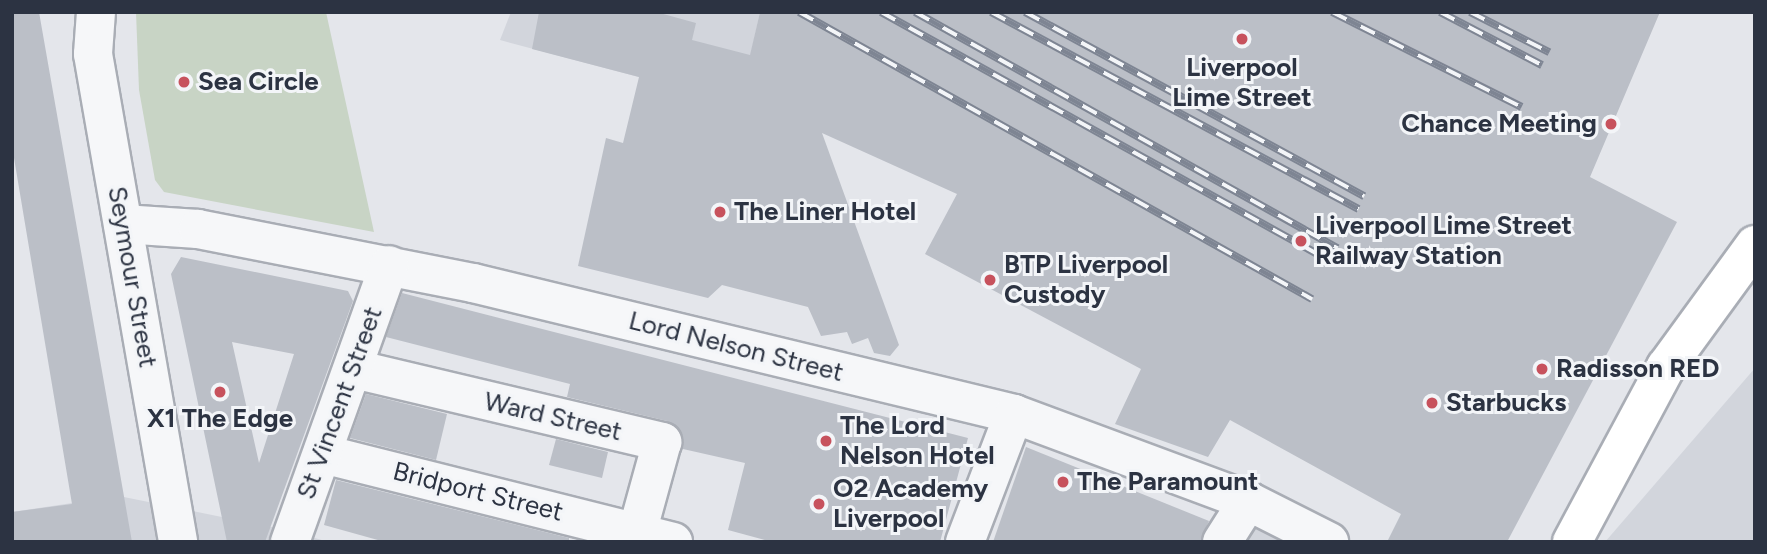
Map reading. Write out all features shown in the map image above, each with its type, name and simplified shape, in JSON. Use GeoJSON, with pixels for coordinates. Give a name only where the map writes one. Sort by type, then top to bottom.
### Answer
{"type":"FeatureCollection","features":[{"type":"Feature","properties":{"kind":"main road"},"geometry":{"type":"LineString","coordinates":[[1572,542],[1666,368],[1755,245]]}},
{"type":"Feature","properties":{"kind":"street","name":"Seymour Street"},"geometry":{"type":"LineString","coordinates":[[96,12],[93,54],[177,542]]}},
{"type":"Feature","properties":{"kind":"street","name":"Lord Nelson Street"},"geometry":{"type":"LineString","coordinates":[[123,224],[198,229],[389,265],[1014,414],[1248,501],[1329,542]]}},
{"type":"Feature","properties":{"kind":"street","name":"St Vincent Street"},"geometry":{"type":"LineString","coordinates":[[290,542],[389,265]]}},
{"type":"Feature","properties":{"kind":"street","name":"Ward Street"},"geometry":{"type":"LineString","coordinates":[[354,369],[662,442],[637,533]]}},
{"type":"Feature","properties":{"kind":"street"},"geometry":{"type":"LineString","coordinates":[[965,542],[1014,414]]}},
{"type":"Feature","properties":{"kind":"street","name":"Bridport Street"},"geometry":{"type":"LineString","coordinates":[[323,454],[673,542]]}},
{"type":"Feature","properties":{"kind":"street"},"geometry":{"type":"LineString","coordinates":[[1222,542],[1248,501]]}},
{"type":"Feature","properties":{"kind":"shaded area"},"geometry":{"type":"Polygon","coordinates":[[[511,12],[760,12],[740,104],[500,40],[511,12]]]}},
{"type":"Feature","properties":{"kind":"shaded area"},"geometry":{"type":"Polygon","coordinates":[[[1755,368],[1755,542],[1605,542],[1755,368]]]}},
{"type":"Feature","properties":{"kind":"shaded area"},"geometry":{"type":"Polygon","coordinates":[[[119,496],[286,530],[329,542],[12,542],[12,512],[119,496]]]}},
{"type":"Feature","properties":{"kind":"shaded area"},"geometry":{"type":"Polygon","coordinates":[[[1248,501],[1320,542],[1224,542],[1248,501]]]}},
{"type":"Feature","properties":{"kind":"green space"},"geometry":{"type":"Polygon","coordinates":[[[136,12],[326,12],[374,232],[164,192],[155,180],[139,90],[136,12]]]}},
{"type":"Feature","properties":{"kind":"building"},"geometry":{"type":"Polygon","coordinates":[[[12,12],[39,12],[132,542],[12,542],[12,512],[72,504],[12,146],[12,12]]]}},
{"type":"Feature","properties":{"kind":"building","name":"Liverpool Lime Street Railway Station"},"geometry":{"type":"Polygon","coordinates":[[[539,12],[656,12],[696,23],[692,40],[750,55],[760,12],[1660,12],[1590,177],[1677,222],[1507,542],[1387,542],[1401,514],[1230,420],[1208,457],[1115,424],[1141,369],[925,254],[957,194],[822,133],[899,345],[890,356],[874,353],[868,338],[852,344],[847,332],[821,336],[808,307],[722,285],[708,298],[578,266],[606,138],[623,143],[639,77],[532,49],[539,12]]]}},
{"type":"Feature","properties":{"kind":"building","name":"X1 The Edge"},"geometry":{"type":"Polygon","coordinates":[[[181,257],[348,291],[353,301],[265,542],[227,542],[171,274],[181,257]],[[232,342],[259,463],[294,354],[232,342]]]}},
{"type":"Feature","properties":{"kind":"building"},"geometry":{"type":"Polygon","coordinates":[[[402,293],[968,438],[940,542],[772,542],[728,530],[745,463],[683,449],[683,436],[667,421],[567,397],[570,384],[386,337],[402,293]]]}},
{"type":"Feature","properties":{"kind":"building"},"geometry":{"type":"Polygon","coordinates":[[[366,394],[447,414],[436,460],[350,438],[366,394]]]}},
{"type":"Feature","properties":{"kind":"building"},"geometry":{"type":"Polygon","coordinates":[[[556,439],[608,452],[602,478],[549,465],[556,439]]]}},
{"type":"Feature","properties":{"kind":"building","name":"The Paramount"},"geometry":{"type":"Polygon","coordinates":[[[1026,447],[1209,521],[1200,542],[993,542],[1026,447]]]}},
{"type":"Feature","properties":{"kind":"building"},"geometry":{"type":"Polygon","coordinates":[[[336,480],[569,538],[569,542],[385,542],[324,525],[336,480]]]}},
{"type":"Feature","properties":{"kind":"railway"},"geometry":{"type":"LineString","coordinates":[[799,12],[1312,299]]}},
{"type":"Feature","properties":{"kind":"railway"},"geometry":{"type":"LineString","coordinates":[[881,12],[1330,261]]}},
{"type":"Feature","properties":{"kind":"railway"},"geometry":{"type":"LineString","coordinates":[[915,12],[1337,248]]}},
{"type":"Feature","properties":{"kind":"railway"},"geometry":{"type":"LineString","coordinates":[[991,12],[1358,209]]}},
{"type":"Feature","properties":{"kind":"railway"},"geometry":{"type":"LineString","coordinates":[[1025,12],[1364,196]]}},
{"type":"Feature","properties":{"kind":"railway"},"geometry":{"type":"LineString","coordinates":[[1332,12],[1522,107]]}},
{"type":"Feature","properties":{"kind":"railway"},"geometry":{"type":"LineString","coordinates":[[1440,12],[1542,65]]}},
{"type":"Feature","properties":{"kind":"railway"},"geometry":{"type":"LineString","coordinates":[[1470,12],[1549,52]]}},
{"type":"Feature","properties":{"kind":"place","name":"Liverpool Lime Street"},"geometry":{"type":"Point","coordinates":[1242,39]}},
{"type":"Feature","properties":{"kind":"place","name":"Sea Circle"},"geometry":{"type":"Point","coordinates":[184,82]}},
{"type":"Feature","properties":{"kind":"place","name":"Chance Meeting"},"geometry":{"type":"Point","coordinates":[1611,124]}},
{"type":"Feature","properties":{"kind":"place","name":"The Liner Hotel"},"geometry":{"type":"Point","coordinates":[720,212]}},
{"type":"Feature","properties":{"kind":"place","name":"Liverpool Lime Street Railway Station"},"geometry":{"type":"Point","coordinates":[1301,241]}},
{"type":"Feature","properties":{"kind":"place","name":"BTP Liverpool Custody"},"geometry":{"type":"Point","coordinates":[990,280]}},
{"type":"Feature","properties":{"kind":"place","name":"Radisson RED"},"geometry":{"type":"Point","coordinates":[1542,369]}},
{"type":"Feature","properties":{"kind":"place","name":"X1 The Edge"},"geometry":{"type":"Point","coordinates":[220,392]}},
{"type":"Feature","properties":{"kind":"place","name":"Starbucks"},"geometry":{"type":"Point","coordinates":[1432,403]}},
{"type":"Feature","properties":{"kind":"place","name":"The Lord Nelson Hotel"},"geometry":{"type":"Point","coordinates":[826,441]}},
{"type":"Feature","properties":{"kind":"place","name":"The Paramount"},"geometry":{"type":"Point","coordinates":[1063,482]}},
{"type":"Feature","properties":{"kind":"place","name":"O2 Academy Liverpool"},"geometry":{"type":"Point","coordinates":[819,504]}}]}
